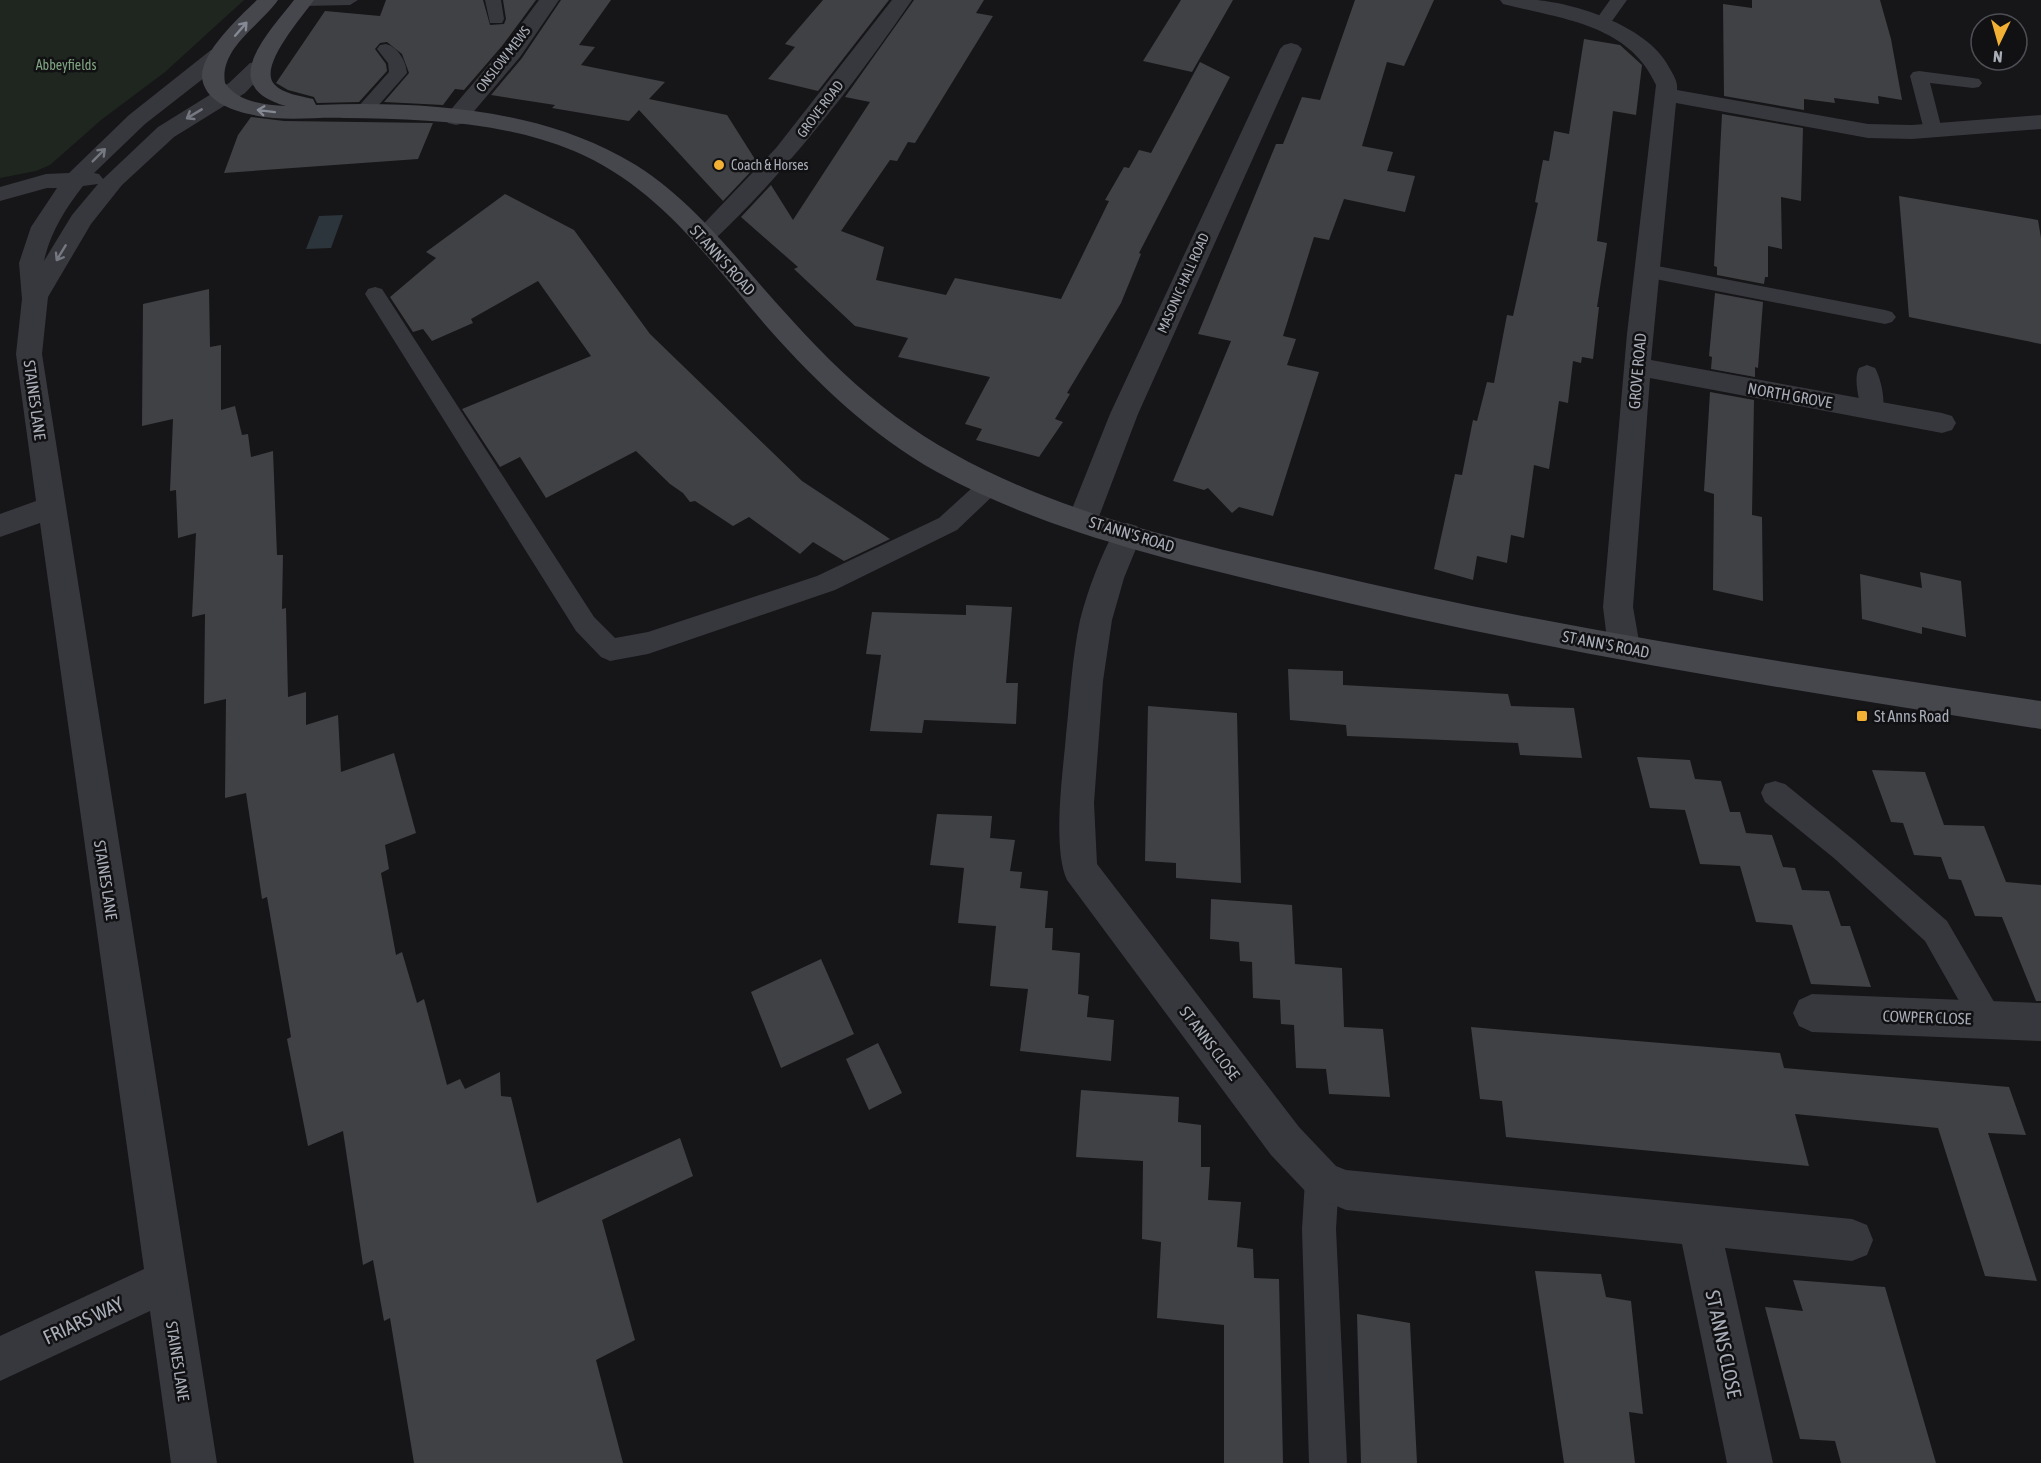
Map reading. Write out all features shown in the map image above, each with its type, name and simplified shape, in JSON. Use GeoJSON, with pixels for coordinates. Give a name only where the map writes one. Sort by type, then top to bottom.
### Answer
{"type":"FeatureCollection","features":[{"type":"Feature","properties":{"kind":"main road","name":"STAINES LANE"},"geometry":{"type":"LineString","coordinates":[[219,55],[268,0]]}},
{"type":"Feature","properties":{"kind":"main road","name":"STAINES LANE"},"geometry":{"type":"LineString","coordinates":[[258,68],[304,1]]}},
{"type":"Feature","properties":{"kind":"main road"},"geometry":{"type":"LineString","coordinates":[[219,55],[212,77],[218,90],[224,96]]}},
{"type":"Feature","properties":{"kind":"main road","name":"ST ANN'S ROAD"},"geometry":{"type":"LineString","coordinates":[[258,68],[258,81],[274,94],[295,102],[354,112]]}},
{"type":"Feature","properties":{"kind":"main road","name":"ST ANN'S ROAD"},"geometry":{"type":"LineString","coordinates":[[224,96],[240,105],[276,112],[354,112],[456,118],[537,131],[570,141],[611,160],[656,190],[704,236],[833,382],[906,440],[959,470],[1023,498],[1127,534],[1355,594],[1785,677],[2041,715]]}},
{"type":"Feature","properties":{"kind":"street","name":"ONSLOW MEWS"},"geometry":{"type":"LineString","coordinates":[[456,118],[512,52],[549,0]]}},
{"type":"Feature","properties":{"kind":"street","name":"GROVE ROAD"},"geometry":{"type":"LineString","coordinates":[[704,236],[741,203],[793,146],[902,0]]}},
{"type":"Feature","properties":{"kind":"street","name":"GROVE ROAD"},"geometry":{"type":"LineString","coordinates":[[1510,0],[1580,16],[1620,32],[1655,61],[1664,75],[1667,95],[1647,271],[1618,607],[1624,647]]}},
{"type":"Feature","properties":{"kind":"street","name":"MASONIC HALL ROAD"},"geometry":{"type":"LineString","coordinates":[[1083,519],[1129,403],[1291,49]]}},
{"type":"Feature","properties":{"kind":"street","name":"STAINES LANE"},"geometry":{"type":"LineString","coordinates":[[194,1463],[50,508],[29,354],[35,297],[31,261],[40,234],[76,178],[131,126],[219,55]]}},
{"type":"Feature","properties":{"kind":"street","name":"STAINES LANE"},"geometry":{"type":"LineString","coordinates":[[35,297],[81,220],[114,180],[166,132],[249,79],[258,68]]}},
{"type":"Feature","properties":{"kind":"street"},"geometry":{"type":"LineString","coordinates":[[1667,95],[1868,131],[1933,130],[2041,122]]}},
{"type":"Feature","properties":{"kind":"street"},"geometry":{"type":"LineString","coordinates":[[0,194],[46,181],[76,178],[114,180]]}},
{"type":"Feature","properties":{"kind":"street","name":"NORTH GROVE"},"geometry":{"type":"LineString","coordinates":[[1638,367],[1942,423]]}},
{"type":"Feature","properties":{"kind":"street"},"geometry":{"type":"LineString","coordinates":[[0,526],[50,508]]}},
{"type":"Feature","properties":{"kind":"street","name":"ST ANNS CLOSE"},"geometry":{"type":"LineString","coordinates":[[1127,534],[1109,578],[1096,620],[1087,681],[1077,803],[1080,869],[1285,1141],[1322,1180],[1346,1190],[1852,1240]]}},
{"type":"Feature","properties":{"kind":"street","name":"COWPER CLOSE"},"geometry":{"type":"LineString","coordinates":[[1812,1013],[1986,1018],[2041,1022]]}},
{"type":"Feature","properties":{"kind":"street","name":"ST ANNS CLOSE"},"geometry":{"type":"LineString","coordinates":[[1699,1225],[1749,1463]]}},
{"type":"Feature","properties":{"kind":"street","name":"FRIARS WAY"},"geometry":{"type":"LineString","coordinates":[[0,1359],[166,1281]]}},
{"type":"Feature","properties":{"kind":"lane"},"geometry":{"type":"LineString","coordinates":[[304,1],[350,0]]}},
{"type":"Feature","properties":{"kind":"lane"},"geometry":{"type":"LineString","coordinates":[[493,0],[496,19]]}},
{"type":"Feature","properties":{"kind":"lane"},"geometry":{"type":"LineString","coordinates":[[1601,24],[1619,0]]}},
{"type":"Feature","properties":{"kind":"lane"},"geometry":{"type":"LineString","coordinates":[[354,112],[398,72],[397,63],[386,49]]}},
{"type":"Feature","properties":{"kind":"lane"},"geometry":{"type":"LineString","coordinates":[[1933,130],[1919,76],[1973,83]]}},
{"type":"Feature","properties":{"kind":"lane"},"geometry":{"type":"LineString","coordinates":[[1647,271],[1885,317]]}},
{"type":"Feature","properties":{"kind":"lane"},"geometry":{"type":"LineString","coordinates":[[375,294],[585,624],[610,650],[648,644],[826,583],[948,524],[991,484]]}},
{"type":"Feature","properties":{"kind":"lane"},"geometry":{"type":"LineString","coordinates":[[1867,374],[1873,410]]}},
{"type":"Feature","properties":{"kind":"lane"},"geometry":{"type":"LineString","coordinates":[[1775,793],[1845,850],[1936,931],[1986,1018]]}},
{"type":"Feature","properties":{"kind":"lane"},"geometry":{"type":"LineString","coordinates":[[1322,1180],[1319,1230],[1328,1463]]}},
{"type":"Feature","properties":{"kind":"green space","name":"Abbeyfields"},"geometry":{"type":"Polygon","coordinates":[[[0,0],[244,0],[165,72],[101,120],[50,165],[36,171],[0,178],[0,0]]]}},
{"type":"Feature","properties":{"kind":"shaded area"},"geometry":{"type":"Polygon","coordinates":[[[343,215],[331,248],[306,249],[319,216],[343,215]]]}},
{"type":"Feature","properties":{"kind":"building"},"geometry":{"type":"Polygon","coordinates":[[[386,0],[483,0],[490,25],[504,24],[506,19],[503,0],[536,0],[502,46],[464,90],[455,89],[443,105],[384,102],[409,73],[402,54],[387,42],[380,43],[375,49],[386,64],[387,71],[359,102],[317,103],[314,97],[288,90],[276,83],[325,11],[380,16],[386,0]]]}},
{"type":"Feature","properties":{"kind":"building"},"geometry":{"type":"Polygon","coordinates":[[[561,0],[611,0],[579,45],[595,47],[581,65],[665,82],[649,99],[727,115],[758,164],[723,201],[639,110],[629,121],[552,108],[555,105],[491,95],[522,58],[561,0]]]}},
{"type":"Feature","properties":{"kind":"building"},"geometry":{"type":"Polygon","coordinates":[[[823,0],[889,0],[818,91],[768,79],[795,47],[785,44],[823,0]]]}},
{"type":"Feature","properties":{"kind":"building"},"geometry":{"type":"Polygon","coordinates":[[[914,0],[984,0],[976,13],[993,16],[915,143],[908,142],[897,161],[890,160],[841,231],[884,247],[876,280],[946,295],[955,278],[1061,299],[1109,201],[1105,200],[1124,167],[1129,168],[1139,150],[1151,153],[1200,62],[1230,77],[1139,253],[1141,254],[1121,303],[1067,393],[1070,394],[1055,419],[1063,422],[1039,457],[976,440],[982,429],[965,424],[990,377],[898,357],[908,338],[855,326],[794,269],[798,267],[741,217],[771,185],[793,220],[870,102],[845,97],[914,0]]]}},
{"type":"Feature","properties":{"kind":"building"},"geometry":{"type":"Polygon","coordinates":[[[1181,0],[1233,0],[1192,72],[1143,61],[1181,0]]]}},
{"type":"Feature","properties":{"kind":"building"},"geometry":{"type":"Polygon","coordinates":[[[1355,0],[1434,0],[1404,66],[1387,62],[1362,146],[1393,152],[1387,171],[1415,176],[1405,212],[1344,199],[1329,240],[1314,237],[1283,336],[1296,339],[1287,365],[1319,372],[1273,516],[1239,507],[1232,513],[1208,488],[1204,490],[1173,481],[1231,341],[1198,334],[1276,144],[1283,144],[1302,97],[1320,100],[1355,0]]]}},
{"type":"Feature","properties":{"kind":"building"},"geometry":{"type":"Polygon","coordinates":[[[1752,0],[1880,0],[1891,39],[1902,100],[1878,96],[1879,104],[1834,98],[1835,103],[1804,99],[1804,110],[1724,96],[1723,4],[1752,8],[1752,0]]]}},
{"type":"Feature","properties":{"kind":"building"},"geometry":{"type":"Polygon","coordinates":[[[1584,39],[1620,45],[1642,65],[1636,115],[1613,111],[1597,241],[1607,243],[1597,307],[1599,307],[1593,359],[1582,357],[1581,363],[1573,361],[1568,403],[1559,401],[1549,469],[1534,465],[1524,538],[1511,535],[1507,563],[1477,556],[1473,580],[1434,569],[1455,474],[1462,475],[1473,420],[1477,421],[1487,382],[1494,383],[1507,315],[1513,316],[1538,203],[1535,202],[1543,160],[1549,161],[1554,131],[1569,134],[1584,39]]]}},
{"type":"Feature","properties":{"kind":"building"},"geometry":{"type":"Polygon","coordinates":[[[1722,114],[1803,128],[1801,201],[1781,197],[1782,249],[1768,246],[1768,277],[1765,277],[1764,284],[1717,275],[1717,267],[1714,266],[1722,114]]]}},
{"type":"Feature","properties":{"kind":"building"},"geometry":{"type":"Polygon","coordinates":[[[251,117],[284,121],[433,123],[418,159],[224,173],[238,135],[251,117]]]}},
{"type":"Feature","properties":{"kind":"building"},"geometry":{"type":"Polygon","coordinates":[[[505,194],[574,230],[650,334],[802,481],[890,539],[844,561],[813,542],[800,554],[749,517],[733,526],[695,501],[690,502],[636,451],[546,498],[520,457],[500,467],[462,409],[591,356],[538,281],[471,319],[473,323],[432,341],[423,329],[413,332],[390,297],[436,258],[426,252],[505,194]]]}},
{"type":"Feature","properties":{"kind":"building"},"geometry":{"type":"Polygon","coordinates":[[[1899,196],[2038,220],[2041,238],[2041,344],[1909,317],[1899,196]]]}},
{"type":"Feature","properties":{"kind":"building"},"geometry":{"type":"Polygon","coordinates":[[[209,289],[210,347],[221,345],[221,410],[235,406],[242,435],[248,434],[251,457],[273,451],[277,555],[283,555],[282,609],[286,608],[288,697],[306,692],[306,725],[338,715],[341,772],[394,753],[416,833],[385,845],[389,869],[381,873],[396,955],[402,952],[417,1003],[424,999],[447,1085],[460,1079],[465,1089],[500,1072],[501,1096],[511,1097],[537,1203],[680,1138],[693,1176],[602,1220],[635,1340],[596,1360],[623,1463],[414,1463],[390,1318],[384,1321],[373,1260],[363,1265],[343,1131],[308,1146],[287,1039],[291,1037],[267,897],[262,899],[246,793],[225,798],[226,699],[204,704],[205,614],[192,617],[196,533],[178,538],[176,490],[170,491],[173,419],[142,426],[143,304],[209,289]]]}},
{"type":"Feature","properties":{"kind":"building"},"geometry":{"type":"Polygon","coordinates":[[[1715,293],[1763,302],[1758,368],[1755,367],[1755,377],[1711,369],[1712,357],[1709,356],[1715,293]]]}},
{"type":"Feature","properties":{"kind":"building"},"geometry":{"type":"Polygon","coordinates":[[[1710,392],[1754,400],[1752,515],[1762,517],[1763,601],[1713,590],[1714,494],[1704,491],[1710,392]]]}},
{"type":"Feature","properties":{"kind":"building"},"geometry":{"type":"Polygon","coordinates":[[[1920,572],[1961,581],[1966,637],[1922,627],[1922,634],[1862,619],[1860,574],[1922,588],[1920,572]]]}},
{"type":"Feature","properties":{"kind":"building"},"geometry":{"type":"Polygon","coordinates":[[[966,605],[1012,607],[1006,683],[1018,683],[1016,724],[924,720],[922,733],[870,731],[881,655],[866,654],[872,612],[966,615],[966,605]]]}},
{"type":"Feature","properties":{"kind":"building"},"geometry":{"type":"Polygon","coordinates":[[[1288,669],[1343,671],[1343,685],[1508,694],[1511,706],[1574,708],[1582,758],[1520,755],[1518,743],[1347,736],[1346,725],[1290,720],[1288,669]]]}},
{"type":"Feature","properties":{"kind":"building"},"geometry":{"type":"Polygon","coordinates":[[[1148,706],[1237,713],[1241,883],[1176,878],[1176,863],[1145,861],[1148,706]]]}},
{"type":"Feature","properties":{"kind":"building"},"geometry":{"type":"Polygon","coordinates":[[[1637,757],[1690,760],[1695,779],[1721,781],[1730,812],[1740,812],[1746,833],[1772,835],[1783,867],[1795,868],[1802,890],[1829,891],[1841,926],[1850,926],[1871,987],[1811,984],[1792,925],[1756,922],[1740,866],[1700,864],[1685,810],[1650,808],[1637,757]]]}},
{"type":"Feature","properties":{"kind":"building"},"geometry":{"type":"Polygon","coordinates":[[[1872,770],[1925,772],[1944,825],[1984,826],[2006,882],[2041,885],[2041,1001],[2036,1001],[2002,917],[1975,916],[1961,880],[1949,879],[1941,857],[1914,855],[1903,823],[1891,822],[1872,770]]]}},
{"type":"Feature","properties":{"kind":"building"},"geometry":{"type":"Polygon","coordinates":[[[937,814],[992,816],[990,838],[1015,840],[1010,871],[1022,872],[1020,888],[1048,891],[1045,928],[1053,928],[1052,950],[1080,953],[1078,994],[1089,996],[1087,1017],[1114,1020],[1111,1061],[1020,1051],[1028,989],[990,986],[996,926],[958,923],[964,868],[930,865],[937,814]]]}},
{"type":"Feature","properties":{"kind":"building"},"geometry":{"type":"Polygon","coordinates":[[[1211,899],[1292,905],[1295,964],[1342,968],[1344,1027],[1383,1029],[1390,1097],[1329,1094],[1326,1069],[1296,1068],[1294,1025],[1281,1024],[1280,1000],[1253,998],[1252,962],[1240,961],[1239,942],[1210,939],[1211,899]]]}},
{"type":"Feature","properties":{"kind":"building"},"geometry":{"type":"Polygon","coordinates":[[[821,959],[854,1034],[781,1068],[751,992],[821,959]]]}},
{"type":"Feature","properties":{"kind":"building"},"geometry":{"type":"Polygon","coordinates":[[[1471,1027],[1780,1053],[1784,1068],[2009,1087],[2026,1135],[1988,1133],[2037,1281],[1985,1276],[1938,1128],[1795,1114],[1809,1166],[1506,1137],[1502,1101],[1480,1099],[1471,1027]]]}},
{"type":"Feature","properties":{"kind":"building"},"geometry":{"type":"Polygon","coordinates":[[[878,1043],[902,1093],[869,1110],[846,1059],[878,1043]]]}},
{"type":"Feature","properties":{"kind":"building"},"geometry":{"type":"Polygon","coordinates":[[[1081,1090],[1179,1097],[1178,1122],[1201,1125],[1201,1167],[1210,1167],[1208,1200],[1241,1202],[1237,1247],[1253,1249],[1254,1278],[1279,1279],[1283,1463],[1224,1463],[1224,1325],[1157,1318],[1161,1242],[1142,1239],[1143,1161],[1076,1157],[1081,1090]]]}},
{"type":"Feature","properties":{"kind":"building"},"geometry":{"type":"Polygon","coordinates":[[[1535,1271],[1601,1274],[1606,1297],[1631,1301],[1643,1414],[1629,1412],[1635,1463],[1564,1463],[1535,1271]]]}},
{"type":"Feature","properties":{"kind":"building"},"geometry":{"type":"Polygon","coordinates":[[[1793,1280],[1885,1287],[1936,1463],[1841,1463],[1835,1441],[1800,1439],[1765,1307],[1803,1311],[1793,1280]]]}},
{"type":"Feature","properties":{"kind":"building"},"geometry":{"type":"Polygon","coordinates":[[[1357,1314],[1410,1323],[1417,1463],[1361,1463],[1357,1314]]]}},
{"type":"Feature","properties":{"kind":"place","name":"Coach & Horses"},"geometry":{"type":"Point","coordinates":[719,165]}},
{"type":"Feature","properties":{"kind":"place","name":"St Anns Road"},"geometry":{"type":"Point","coordinates":[1862,716]}}]}
